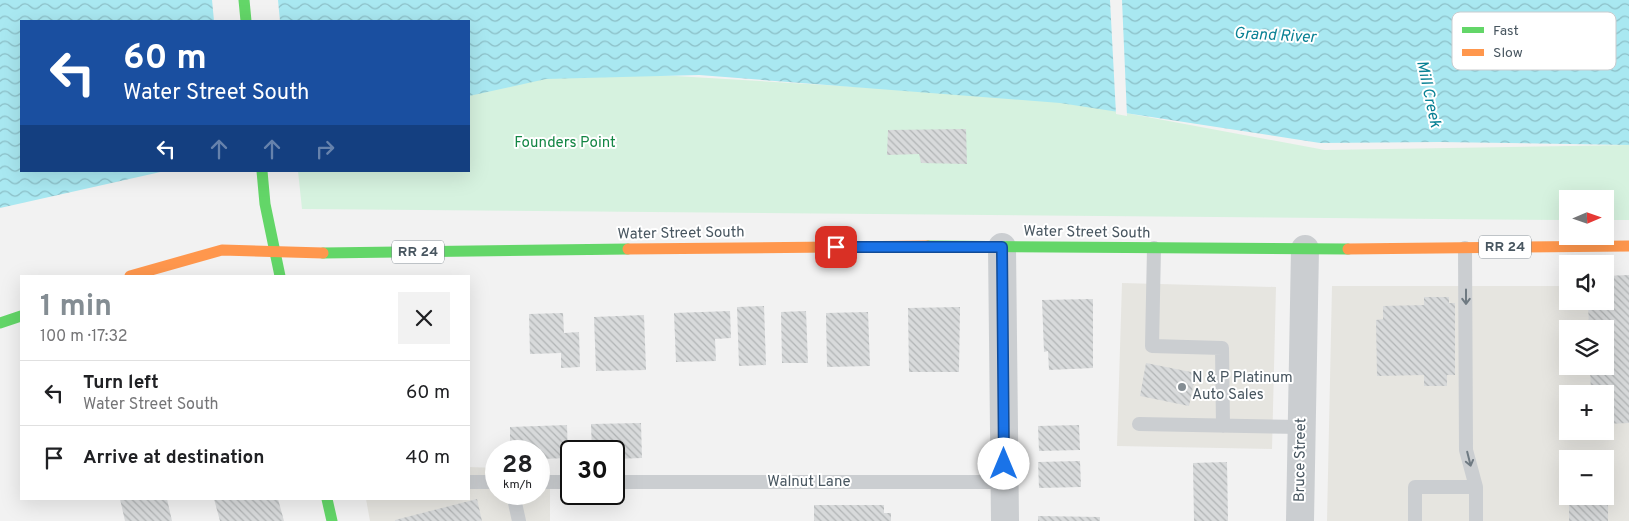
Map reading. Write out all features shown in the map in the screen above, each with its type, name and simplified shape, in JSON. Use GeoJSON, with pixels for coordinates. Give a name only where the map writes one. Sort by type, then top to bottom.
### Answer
{"type":"FeatureCollection","features":[{"type":"Feature","properties":{"kind":"main road"},"geometry":{"type":"LineString","coordinates":[[244,0],[246,20]]}},
{"type":"Feature","properties":{"kind":"main road"},"geometry":{"type":"LineString","coordinates":[[262,172],[265,204],[280,275]]}},
{"type":"Feature","properties":{"kind":"main road","name":"Water Street South"},"geometry":{"type":"LineString","coordinates":[[274,250],[334,254],[856,246],[1304,249],[1629,246]]}},
{"type":"Feature","properties":{"kind":"main road","name":"RR 24"},"geometry":{"type":"LineString","coordinates":[[133,275],[222,250],[274,250]]}},
{"type":"Feature","properties":{"kind":"main road"},"geometry":{"type":"LineString","coordinates":[[0,323],[20,316]]}},
{"type":"Feature","properties":{"kind":"main road"},"geometry":{"type":"LineString","coordinates":[[327,500],[332,521]]}},
{"type":"Feature","properties":{"kind":"street"},"geometry":{"type":"LineString","coordinates":[[1002,247],[1005,521]]}},
{"type":"Feature","properties":{"kind":"street","name":"Bruce Street"},"geometry":{"type":"LineString","coordinates":[[1300,521],[1304,249]]}},
{"type":"Feature","properties":{"kind":"lane"},"geometry":{"type":"LineString","coordinates":[[1154,248],[1152,346],[1222,348],[1223,426]]}},
{"type":"Feature","properties":{"kind":"lane"},"geometry":{"type":"LineString","coordinates":[[1466,248],[1466,450],[1476,487],[1476,521]]}},
{"type":"Feature","properties":{"kind":"lane"},"geometry":{"type":"LineString","coordinates":[[1139,424],[1301,427]]}},
{"type":"Feature","properties":{"kind":"lane"},"geometry":{"type":"LineString","coordinates":[[470,482],[485,482]]}},
{"type":"Feature","properties":{"kind":"lane","name":"Walnut Lane"},"geometry":{"type":"LineString","coordinates":[[625,482],[1004,482]]}},
{"type":"Feature","properties":{"kind":"lane"},"geometry":{"type":"LineString","coordinates":[[1415,521],[1415,487],[1476,487]]}},
{"type":"Feature","properties":{"kind":"lane"},"geometry":{"type":"LineString","coordinates":[[516,505],[519,521]]}},
{"type":"Feature","properties":{"kind":"shaded area"},"geometry":{"type":"Polygon","coordinates":[[[1122,283],[1276,287],[1272,449],[1117,446],[1122,283]]]}},
{"type":"Feature","properties":{"kind":"shaded area"},"geometry":{"type":"Polygon","coordinates":[[[1332,286],[1559,286],[1559,310],[1614,310],[1614,295],[1629,286],[1629,521],[1327,521],[1332,286]]]}},
{"type":"Feature","properties":{"kind":"shaded area"},"geometry":{"type":"Polygon","coordinates":[[[470,467],[485,468],[485,505],[550,505],[550,521],[370,521],[366,500],[470,500],[470,467]]]}},
{"type":"Feature","properties":{"kind":"green space","name":"Founders Point"},"geometry":{"type":"Polygon","coordinates":[[[545,74],[675,76],[1045,98],[1325,150],[1629,145],[1629,220],[1614,220],[1614,190],[1559,190],[1559,220],[302,209],[298,172],[470,172],[470,94],[545,74]]]}},
{"type":"Feature","properties":{"kind":"water","name":"Grand River"},"geometry":{"type":"Polygon","coordinates":[[[0,0],[1629,0],[1629,145],[1439,142],[1320,143],[1060,103],[699,75],[546,79],[470,96],[470,20],[20,20],[20,172],[161,172],[0,208],[0,0]]]}},
{"type":"Feature","properties":{"kind":"pier"},"geometry":{"type":"Polygon","coordinates":[[[212,0],[278,0],[280,20],[214,20],[212,0]]]}},
{"type":"Feature","properties":{"kind":"pier"},"geometry":{"type":"Polygon","coordinates":[[[1110,0],[1122,0],[1127,116],[1116,114],[1110,0]]]}},
{"type":"Feature","properties":{"kind":"building"},"geometry":{"type":"Polygon","coordinates":[[[966,129],[967,164],[921,163],[919,154],[887,155],[888,130],[966,129]]]}},
{"type":"Feature","properties":{"kind":"building"},"geometry":{"type":"Polygon","coordinates":[[[1629,275],[1629,423],[1614,424],[1614,385],[1591,385],[1590,375],[1614,375],[1614,320],[1589,320],[1588,310],[1614,310],[1614,276],[1629,275]]]}},
{"type":"Feature","properties":{"kind":"building"},"geometry":{"type":"Polygon","coordinates":[[[1424,297],[1449,297],[1449,303],[1455,303],[1455,375],[1447,375],[1447,386],[1424,386],[1424,375],[1377,376],[1376,320],[1383,319],[1383,306],[1424,305],[1424,297]]]}},
{"type":"Feature","properties":{"kind":"building"},"geometry":{"type":"Polygon","coordinates":[[[1093,299],[1093,368],[1049,370],[1048,351],[1044,352],[1042,300],[1093,299]]]}},
{"type":"Feature","properties":{"kind":"building"},"geometry":{"type":"Polygon","coordinates":[[[764,306],[766,365],[739,366],[737,307],[764,306]]]}},
{"type":"Feature","properties":{"kind":"building"},"geometry":{"type":"Polygon","coordinates":[[[960,307],[959,372],[909,372],[908,308],[960,307]]]}},
{"type":"Feature","properties":{"kind":"building"},"geometry":{"type":"Polygon","coordinates":[[[730,311],[731,338],[715,339],[716,361],[676,362],[674,313],[730,311]]]}},
{"type":"Feature","properties":{"kind":"building"},"geometry":{"type":"Polygon","coordinates":[[[806,311],[808,363],[782,363],[781,312],[806,311]]]}},
{"type":"Feature","properties":{"kind":"building"},"geometry":{"type":"Polygon","coordinates":[[[868,312],[870,366],[827,367],[826,313],[868,312]]]}},
{"type":"Feature","properties":{"kind":"building"},"geometry":{"type":"Polygon","coordinates":[[[563,313],[564,333],[579,332],[580,367],[561,368],[561,353],[530,354],[529,314],[563,313]]]}},
{"type":"Feature","properties":{"kind":"building"},"geometry":{"type":"Polygon","coordinates":[[[644,315],[646,370],[596,371],[594,317],[644,315]]]}},
{"type":"Feature","properties":{"kind":"building"},"geometry":{"type":"Polygon","coordinates":[[[1146,363],[1196,373],[1189,406],[1140,396],[1146,363]]]}},
{"type":"Feature","properties":{"kind":"building"},"geometry":{"type":"Polygon","coordinates":[[[641,423],[642,458],[625,459],[625,440],[592,440],[591,424],[641,423]]]}},
{"type":"Feature","properties":{"kind":"building"},"geometry":{"type":"Polygon","coordinates":[[[567,425],[567,440],[560,440],[560,458],[550,459],[550,440],[510,440],[510,427],[567,425]]]}},
{"type":"Feature","properties":{"kind":"building"},"geometry":{"type":"Polygon","coordinates":[[[1079,425],[1080,450],[1039,451],[1038,426],[1079,425]]]}},
{"type":"Feature","properties":{"kind":"building"},"geometry":{"type":"Polygon","coordinates":[[[1080,461],[1081,487],[1039,488],[1038,462],[1080,461]]]}},
{"type":"Feature","properties":{"kind":"building"},"geometry":{"type":"Polygon","coordinates":[[[1227,462],[1228,521],[1194,521],[1193,463],[1227,462]]]}},
{"type":"Feature","properties":{"kind":"building"},"geometry":{"type":"Polygon","coordinates":[[[477,499],[482,521],[395,521],[395,520],[477,499]]]}},
{"type":"Feature","properties":{"kind":"building"},"geometry":{"type":"Polygon","coordinates":[[[120,500],[167,500],[172,521],[125,521],[120,500]]]}},
{"type":"Feature","properties":{"kind":"building"},"geometry":{"type":"Polygon","coordinates":[[[214,500],[278,500],[284,521],[220,521],[214,500]]]}},
{"type":"Feature","properties":{"kind":"building"},"geometry":{"type":"Polygon","coordinates":[[[814,505],[884,505],[884,513],[891,513],[891,521],[814,521],[814,505]]]}},
{"type":"Feature","properties":{"kind":"building"},"geometry":{"type":"Polygon","coordinates":[[[1569,505],[1608,505],[1608,521],[1569,521],[1569,505]]]}},
{"type":"Feature","properties":{"kind":"building"},"geometry":{"type":"Polygon","coordinates":[[[1038,516],[1100,517],[1100,521],[1038,521],[1038,516]]]}},
{"type":"Feature","properties":{"kind":"traffic: fast"},"geometry":{"type":"LineString","coordinates":[[244,0],[246,20]]}},
{"type":"Feature","properties":{"kind":"traffic: fast"},"geometry":{"type":"LineString","coordinates":[[262,172],[265,204],[280,275]]}},
{"type":"Feature","properties":{"kind":"traffic: fast"},"geometry":{"type":"LineString","coordinates":[[928,246],[1348,249]]}},
{"type":"Feature","properties":{"kind":"traffic: fast"},"geometry":{"type":"LineString","coordinates":[[323,253],[628,249]]}},
{"type":"Feature","properties":{"kind":"traffic: fast"},"geometry":{"type":"LineString","coordinates":[[0,323],[20,316]]}},
{"type":"Feature","properties":{"kind":"traffic: fast"},"geometry":{"type":"LineString","coordinates":[[327,500],[332,521]]}},
{"type":"Feature","properties":{"kind":"traffic: slow"},"geometry":{"type":"LineString","coordinates":[[628,249],[928,246]]}},
{"type":"Feature","properties":{"kind":"traffic: slow"},"geometry":{"type":"LineString","coordinates":[[1348,249],[1629,246]]}},
{"type":"Feature","properties":{"kind":"traffic: slow"},"geometry":{"type":"LineString","coordinates":[[134,275],[222,250],[323,253]]}},
{"type":"Feature","properties":{"kind":"place","name":"N & P Platinum Auto Sales"},"geometry":{"type":"Point","coordinates":[1182,387]}},
{"type":"Feature","properties":{"kind":"route"},"geometry":{"type":"LineString","coordinates":[[836,247],[1002,247],[1004,464]]}},
{"type":"Feature","properties":{"kind":"water label","name":"Mill Creek"},"geometry":{"type":"Point","coordinates":[1428,94]}}]}
